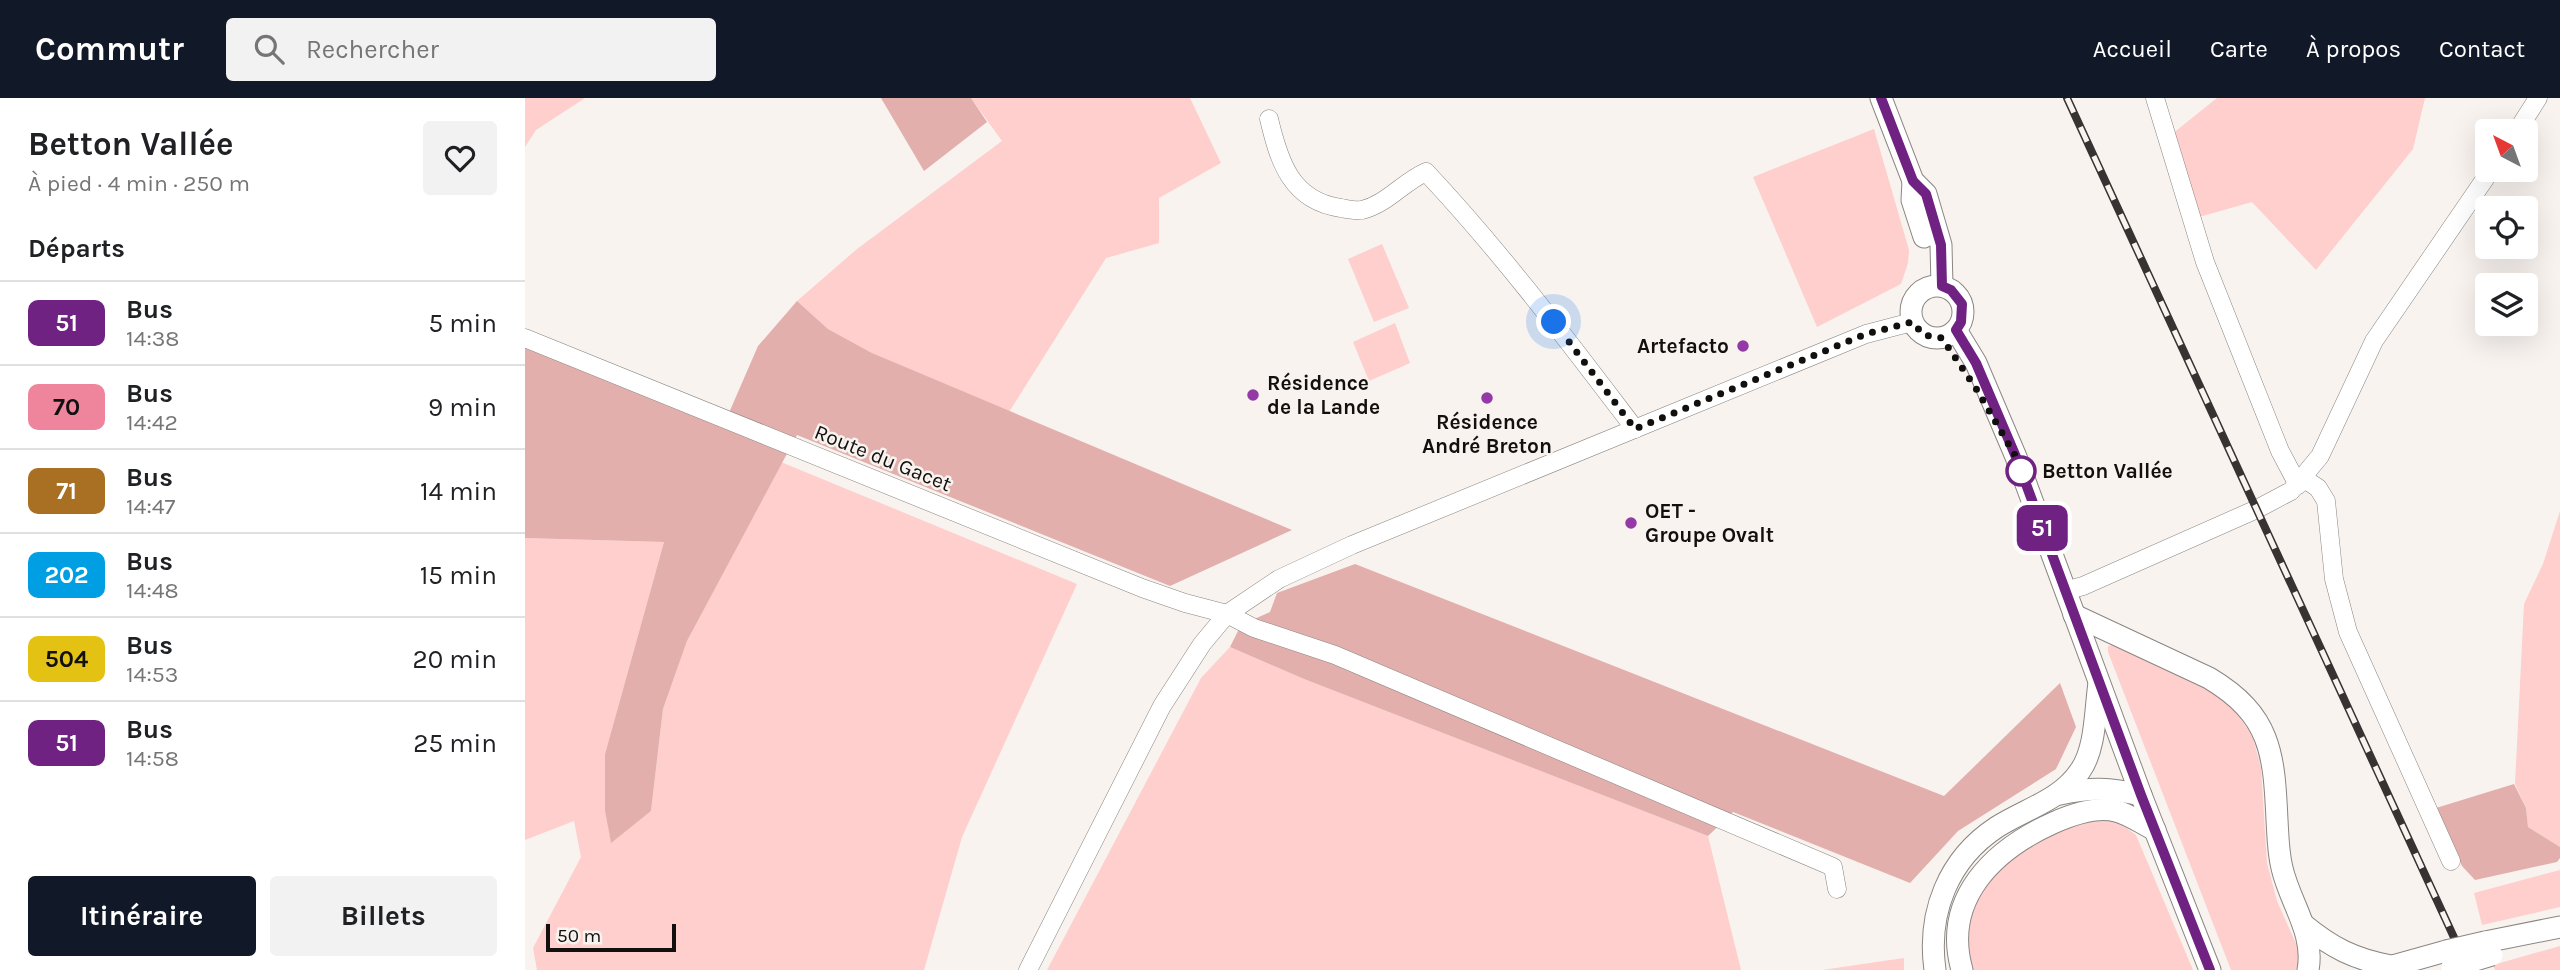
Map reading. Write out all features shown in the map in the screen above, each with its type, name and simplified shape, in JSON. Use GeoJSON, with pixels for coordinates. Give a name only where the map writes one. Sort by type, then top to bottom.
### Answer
{"type":"FeatureCollection","features":[{"type":"Feature","properties":{"kind":"main road"},"geometry":{"type":"LineString","coordinates":[[1881,98],[1913,181],[1912,200],[1927,248],[1935,287]]}},
{"type":"Feature","properties":{"kind":"main road"},"geometry":{"type":"LineString","coordinates":[[1935,287],[1951,290],[1962,304],[1961,322],[1949,334],[1924,335],[1911,316],[1916,296],[1935,287]]}},
{"type":"Feature","properties":{"kind":"main road"},"geometry":{"type":"LineString","coordinates":[[1949,334],[1976,363],[2016,457],[2141,795],[2210,970]]}},
{"type":"Feature","properties":{"kind":"main road"},"geometry":{"type":"LineString","coordinates":[[2074,615],[2209,678],[2228,690],[2254,716],[2263,732],[2273,763],[2282,867],[2311,948],[2308,970]]}},
{"type":"Feature","properties":{"kind":"main road"},"geometry":{"type":"LineString","coordinates":[[1935,970],[1933,924],[1937,905],[1952,872],[1964,856],[1997,827],[2058,794],[2074,780],[2088,755],[2099,682]]}},
{"type":"Feature","properties":{"kind":"main road"},"geometry":{"type":"LineString","coordinates":[[2058,794],[2108,788],[2141,795]]}},
{"type":"Feature","properties":{"kind":"main road"},"geometry":{"type":"LineString","coordinates":[[1962,970],[1958,944],[1963,906],[1981,874],[2014,844],[2062,818],[2100,810],[2116,811],[2155,830]]}},
{"type":"Feature","properties":{"kind":"main road"},"geometry":{"type":"LineString","coordinates":[[2304,924],[2321,939],[2348,955],[2384,968],[2447,963],[2488,948],[2560,928]]}},
{"type":"Feature","properties":{"kind":"street"},"geometry":{"type":"LineString","coordinates":[[2155,98],[2206,262],[2280,451],[2301,482],[2318,488],[2326,501],[2334,579],[2348,632],[2451,861]]}},
{"type":"Feature","properties":{"kind":"street"},"geometry":{"type":"LineString","coordinates":[[2525,119],[2538,98]]}},
{"type":"Feature","properties":{"kind":"street"},"geometry":{"type":"LineString","coordinates":[[1269,119],[1275,148],[1285,171],[1303,192],[1330,207],[1360,211],[1387,199],[1411,179],[1426,172],[1554,322],[1635,429]]}},
{"type":"Feature","properties":{"kind":"street"},"geometry":{"type":"LineString","coordinates":[[2065,591],[2083,586],[2283,497],[2301,482],[2320,456],[2374,341],[2483,182]]}},
{"type":"Feature","properties":{"kind":"street"},"geometry":{"type":"LineString","coordinates":[[1028,970],[1162,706],[1202,644],[1227,614],[1279,579],[1352,545],[1866,334],[1896,315],[1911,316]]}},
{"type":"Feature","properties":{"kind":"street","name":"Route du Gacet"},"geometry":{"type":"LineString","coordinates":[[525,338],[1142,588],[1227,614],[1254,628],[1335,655],[1833,867],[1837,888]]}},
{"type":"Feature","properties":{"kind":"shaded area"},"geometry":{"type":"Polygon","coordinates":[[[525,98],[585,98],[536,130],[525,147],[525,98]]]}},
{"type":"Feature","properties":{"kind":"shaded area"},"geometry":{"type":"Polygon","coordinates":[[[881,98],[971,98],[987,122],[924,171],[881,98]]]}},
{"type":"Feature","properties":{"kind":"shaded area"},"geometry":{"type":"Polygon","coordinates":[[[971,98],[1190,98],[1221,163],[1159,198],[1159,243],[1106,258],[1009,412],[872,353],[828,329],[797,301],[857,249],[1002,141],[971,98]]]}},
{"type":"Feature","properties":{"kind":"shaded area"},"geometry":{"type":"Polygon","coordinates":[[[2217,98],[2425,98],[2413,149],[2316,270],[2252,202],[2199,217],[2172,134],[2217,98]]]}},
{"type":"Feature","properties":{"kind":"shaded area"},"geometry":{"type":"Polygon","coordinates":[[[1874,129],[1909,250],[1908,263],[1901,284],[1817,327],[1753,177],[1874,129]]]}},
{"type":"Feature","properties":{"kind":"shaded area"},"geometry":{"type":"Polygon","coordinates":[[[1382,244],[1409,308],[1374,322],[1348,259],[1382,244]]]}},
{"type":"Feature","properties":{"kind":"shaded area"},"geometry":{"type":"Polygon","coordinates":[[[797,301],[828,329],[872,353],[1292,530],[1170,586],[797,435],[687,641],[663,709],[651,811],[611,843],[605,811],[605,754],[664,542],[525,538],[525,343],[725,422],[758,346],[797,301]]]}},
{"type":"Feature","properties":{"kind":"shaded area"},"geometry":{"type":"Polygon","coordinates":[[[1395,323],[1410,363],[1369,381],[1353,342],[1395,323]]]}},
{"type":"Feature","properties":{"kind":"shaded area"},"geometry":{"type":"Polygon","coordinates":[[[781,462],[1077,584],[962,837],[924,970],[537,970],[533,948],[581,857],[574,821],[525,840],[525,538],[664,542],[605,754],[605,811],[611,842],[651,811],[663,709],[687,641],[781,462]]]}},
{"type":"Feature","properties":{"kind":"shaded area"},"geometry":{"type":"Polygon","coordinates":[[[2560,511],[2560,847],[2528,827],[2526,808],[2515,784],[2524,604],[2543,564],[2560,511]]]}},
{"type":"Feature","properties":{"kind":"shaded area"},"geometry":{"type":"Polygon","coordinates":[[[1355,564],[1944,796],[2060,683],[2076,727],[2056,769],[1958,831],[1910,883],[1733,812],[1708,836],[1304,679],[1230,647],[1241,625],[1270,612],[1277,593],[1355,564]]]}},
{"type":"Feature","properties":{"kind":"shaded area"},"geometry":{"type":"Polygon","coordinates":[[[2114,645],[2200,684],[2232,705],[2253,738],[2261,768],[2267,863],[2277,901],[2301,955],[2296,970],[2231,970],[2108,652],[2108,646],[2114,645]]]}},
{"type":"Feature","properties":{"kind":"shaded area"},"geometry":{"type":"Polygon","coordinates":[[[1230,647],[1304,679],[1708,836],[1741,970],[1047,970],[1201,678],[1230,647]]]}},
{"type":"Feature","properties":{"kind":"shaded area"},"geometry":{"type":"Polygon","coordinates":[[[2514,784],[2526,808],[2528,827],[2560,847],[2560,858],[2557,862],[2475,880],[2462,866],[2436,808],[2514,784]]]}},
{"type":"Feature","properties":{"kind":"shaded area"},"geometry":{"type":"Polygon","coordinates":[[[2114,819],[2136,835],[2193,970],[1973,970],[1969,961],[1967,923],[1981,887],[2010,860],[2053,833],[2088,822],[2114,819]]]}},
{"type":"Feature","properties":{"kind":"shaded area"},"geometry":{"type":"Polygon","coordinates":[[[2560,870],[2560,907],[2482,925],[2474,893],[2560,870]]]}},
{"type":"Feature","properties":{"kind":"shaded area"},"geometry":{"type":"Polygon","coordinates":[[[2560,946],[2560,970],[2495,970],[2493,965],[2560,946]]]}},
{"type":"Feature","properties":{"kind":"shaded area"},"geometry":{"type":"Polygon","coordinates":[[[1904,958],[1904,970],[1822,970],[1904,958]]]}},
{"type":"Feature","properties":{"kind":"railway"},"geometry":{"type":"LineString","coordinates":[[2067,98],[2469,970]]}},
{"type":"Feature","properties":{"kind":"bus line","name":"51"},"geometry":{"type":"LineString","coordinates":[[1881,98],[1913,181],[1926,194],[1941,245],[1942,286],[1951,290],[1962,304],[1961,322],[1956,330],[1976,363],[2016,457],[2141,795],[2210,970]]}},
{"type":"Feature","properties":{"kind":"place","name":"Artefacto"},"geometry":{"type":"Point","coordinates":[1743,346]}},
{"type":"Feature","properties":{"kind":"place","name":"Résidence de la Lande"},"geometry":{"type":"Point","coordinates":[1253,395]}},
{"type":"Feature","properties":{"kind":"place","name":"Résidence André Breton"},"geometry":{"type":"Point","coordinates":[1487,398]}},
{"type":"Feature","properties":{"kind":"place","name":"Betton Vallée"},"geometry":{"type":"Point","coordinates":[2021,471]}},
{"type":"Feature","properties":{"kind":"place","name":"OET - Groupe Ovalt"},"geometry":{"type":"Point","coordinates":[1631,523]}},
{"type":"Feature","properties":{"kind":"route"},"geometry":{"type":"LineString","coordinates":[[1554,322],[1635,429],[1866,334],[1912,322],[1924,335],[1942,338],[1964,368],[2016,457],[2024,479],[2021,471]]}}]}
